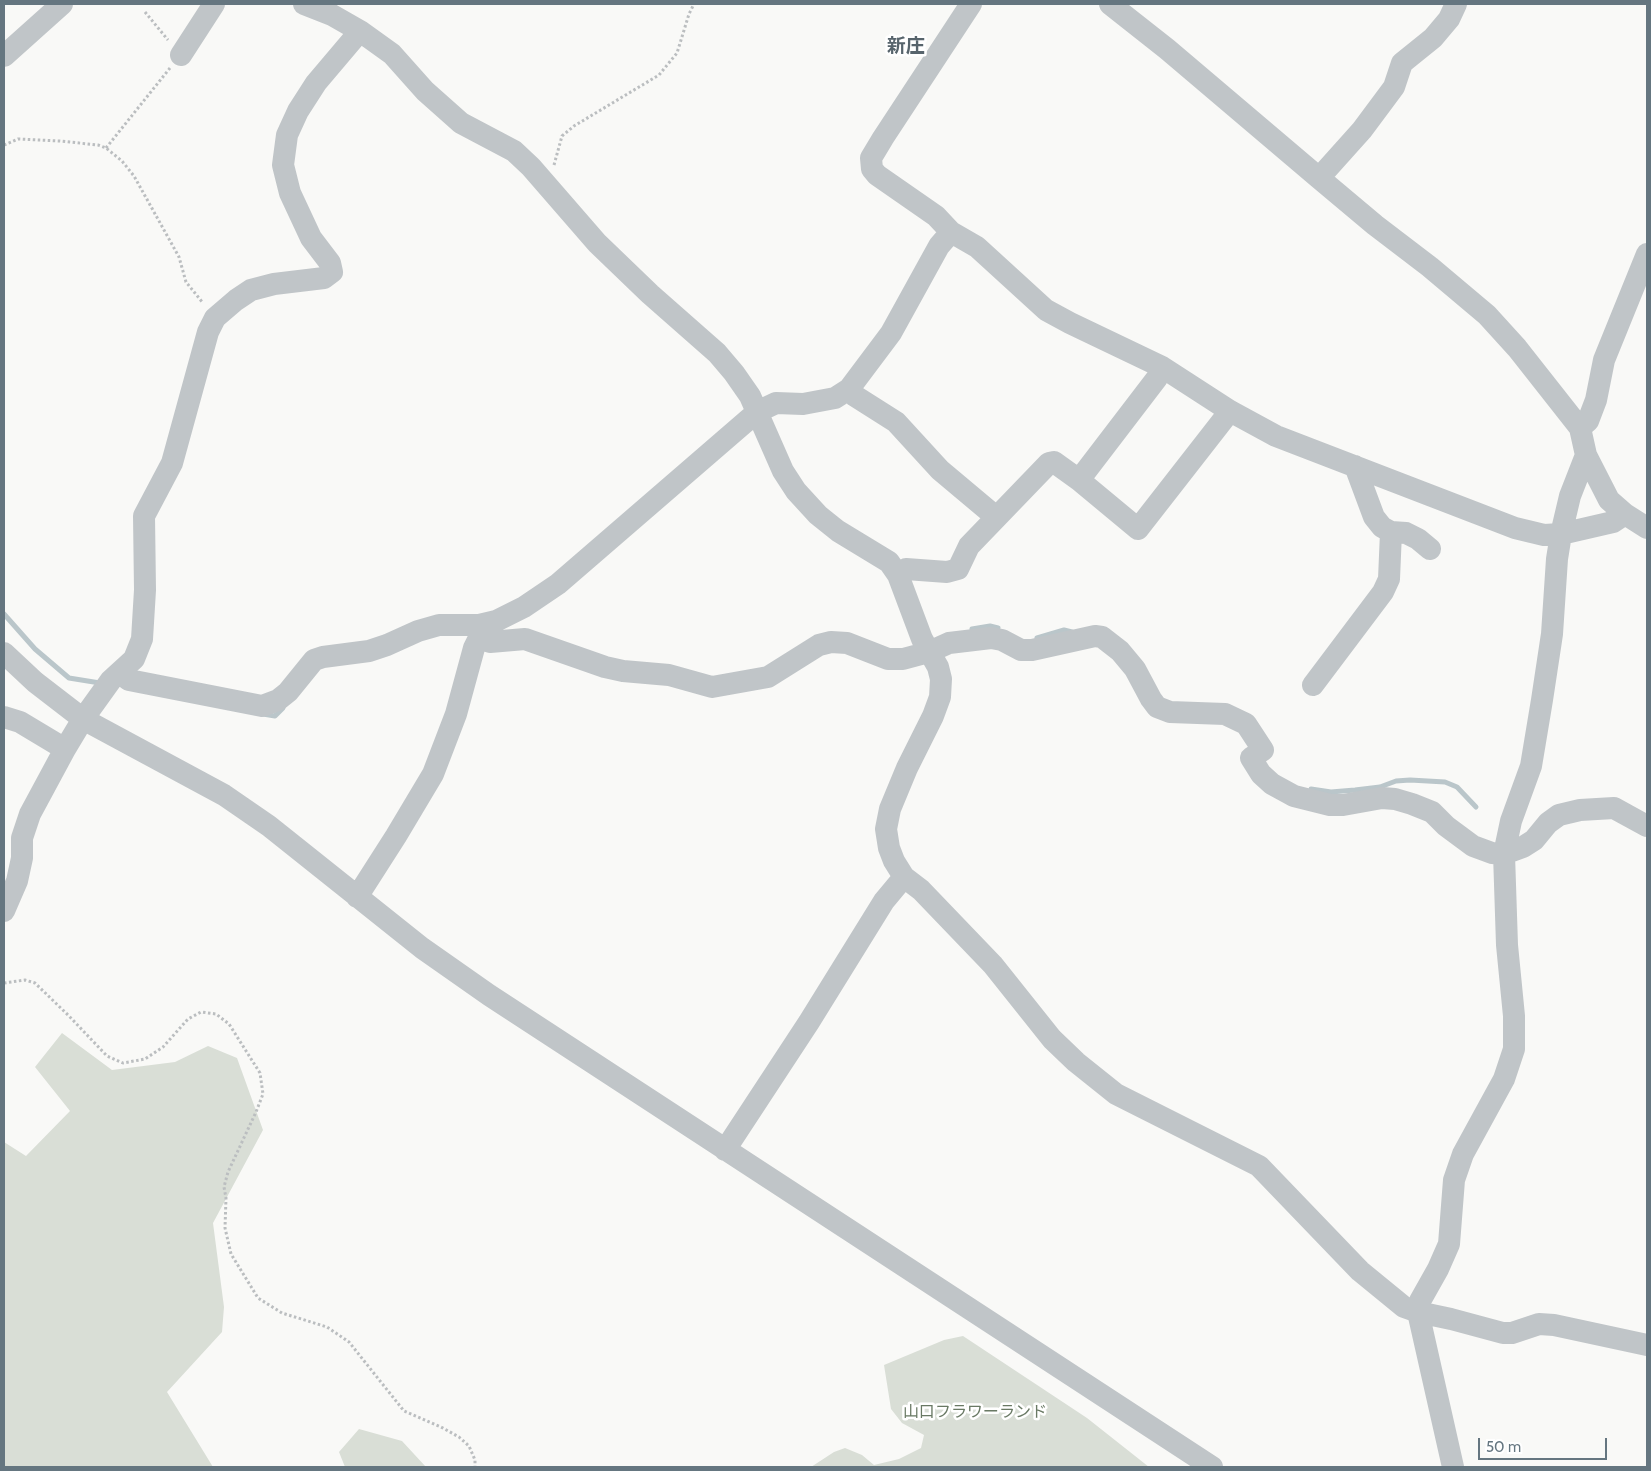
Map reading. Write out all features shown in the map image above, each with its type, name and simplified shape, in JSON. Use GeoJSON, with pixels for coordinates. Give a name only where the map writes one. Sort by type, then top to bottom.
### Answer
{"type":"FeatureCollection","features":[{"type":"Feature","properties":{"kind":"street"},"geometry":{"type":"LineString","coordinates":[[4,56],[62,4]]}},
{"type":"Feature","properties":{"kind":"street"},"geometry":{"type":"LineString","coordinates":[[181,55],[214,4]]}},
{"type":"Feature","properties":{"kind":"street"},"geometry":{"type":"LineString","coordinates":[[304,4],[332,15],[360,31],[392,54],[424,91],[461,123],[514,152],[547,185],[597,243],[650,294],[717,353],[734,373],[750,396],[783,471],[796,491],[818,515],[838,531],[889,562],[898,575],[925,645],[938,667],[941,679],[940,697],[933,716],[907,768],[890,809],[886,829],[889,848],[894,862],[904,877],[921,890],[993,965],[1052,1040],[1116,1094],[1258,1166],[1360,1271],[1404,1307],[1503,1333],[1512,1334],[1539,1324],[1554,1325],[1647,1345]]}},
{"type":"Feature","properties":{"kind":"street"},"geometry":{"type":"LineString","coordinates":[[971,4],[871,158],[872,169],[877,175],[936,216],[951,232],[977,247],[1046,310],[1162,367],[1230,411],[1276,436],[1515,528],[1544,535],[1561,534],[1613,522],[1641,522]]}},
{"type":"Feature","properties":{"kind":"street"},"geometry":{"type":"LineString","coordinates":[[1110,4],[1167,49],[1319,178],[1487,315],[1517,348],[1580,428],[1586,455],[1609,500],[1641,522]]}},
{"type":"Feature","properties":{"kind":"street"},"geometry":{"type":"LineString","coordinates":[[1319,178],[1362,130],[1394,87],[1402,63],[1433,38],[1449,18],[1456,4]]}},
{"type":"Feature","properties":{"kind":"street"},"geometry":{"type":"LineString","coordinates":[[4,911],[17,881],[22,858],[22,838],[30,814],[83,719],[111,681],[134,659],[142,640],[145,580],[144,516],[172,463],[208,332],[215,318],[236,300],[252,290],[274,284],[324,278],[332,272],[330,263],[311,238],[290,193],[284,165],[287,135],[298,111],[316,83],[360,31]]}},
{"type":"Feature","properties":{"kind":"street"},"geometry":{"type":"LineString","coordinates":[[357,897],[433,774],[456,714],[479,632],[524,607],[558,584],[756,412],[776,403],[803,404],[835,398],[849,389],[891,333],[939,246],[951,232]]}},
{"type":"Feature","properties":{"kind":"street"},"geometry":{"type":"LineString","coordinates":[[1580,428],[1588,421],[1596,400],[1604,360],[1647,254]]}},
{"type":"Feature","properties":{"kind":"street"},"geometry":{"type":"LineString","coordinates":[[1079,480],[1157,378],[1162,367]]}},
{"type":"Feature","properties":{"kind":"street"},"geometry":{"type":"LineString","coordinates":[[849,389],[855,396],[896,422],[940,470],[996,517]]}},
{"type":"Feature","properties":{"kind":"street"},"geometry":{"type":"LineString","coordinates":[[898,575],[906,569],[947,572],[958,569],[969,546],[1048,462],[1054,462],[1079,480],[1138,529],[1230,411]]}},
{"type":"Feature","properties":{"kind":"street"},"geometry":{"type":"LineString","coordinates":[[1453,1467],[1418,1312],[1420,1301],[1438,1269],[1449,1244],[1454,1180],[1463,1154],[1504,1079],[1514,1049],[1514,1016],[1507,945],[1504,854],[1511,820],[1531,766],[1552,634],[1557,559],[1561,534],[1576,479],[1586,455]]}},
{"type":"Feature","properties":{"kind":"street"},"geometry":{"type":"LineString","coordinates":[[1354,466],[1374,517],[1382,528],[1418,539],[1430,549]]}},
{"type":"Feature","properties":{"kind":"street"},"geometry":{"type":"LineString","coordinates":[[1313,685],[1383,592],[1389,578],[1391,532]]}},
{"type":"Feature","properties":{"kind":"street"},"geometry":{"type":"LineString","coordinates":[[111,681],[129,680],[262,706],[278,700],[288,692],[314,660],[368,651],[418,631],[439,626],[479,632],[490,642],[526,639],[606,667],[623,671],[669,675],[712,687],[768,677],[819,644],[831,642],[847,643],[888,659],[903,659],[925,645],[991,638],[1002,640],[1021,650],[1032,650],[1095,636],[1102,637],[1120,651],[1135,669],[1157,707],[1170,712],[1225,714],[1246,724],[1263,750],[1251,758],[1261,774],[1272,784],[1294,796],[1330,805],[1395,798],[1432,812],[1446,826],[1473,846],[1492,853],[1504,854],[1523,847],[1534,840],[1548,823],[1559,815],[1580,810],[1614,808],[1647,826]]}},
{"type":"Feature","properties":{"kind":"street"},"geometry":{"type":"LineString","coordinates":[[4,653],[35,682],[83,719],[224,795],[269,826],[422,948],[489,995],[1212,1467]]}},
{"type":"Feature","properties":{"kind":"street"},"geometry":{"type":"LineString","coordinates":[[4,717],[20,722],[65,749]]}},
{"type":"Feature","properties":{"kind":"street"},"geometry":{"type":"LineString","coordinates":[[725,1150],[809,1022],[884,901],[904,877]]}},
{"type":"Feature","properties":{"kind":"path"},"geometry":{"type":"LineString","coordinates":[[547,185],[562,136],[574,126],[659,75],[677,53],[694,4]]}},
{"type":"Feature","properties":{"kind":"path"},"geometry":{"type":"LineString","coordinates":[[106,148],[181,55],[145,12]]}},
{"type":"Feature","properties":{"kind":"path"},"geometry":{"type":"LineString","coordinates":[[4,145],[18,139],[98,145],[106,148],[122,161],[134,176],[179,257],[186,282],[215,318]]}},
{"type":"Feature","properties":{"kind":"path"},"geometry":{"type":"LineString","coordinates":[[4,983],[25,980],[35,983],[106,1056],[123,1063],[146,1059],[163,1047],[188,1019],[202,1012],[216,1014],[229,1024],[260,1073],[263,1094],[228,1172],[224,1187],[226,1198],[225,1228],[231,1254],[258,1298],[282,1313],[327,1327],[348,1342],[404,1411],[459,1437],[469,1446],[475,1460],[475,1467]]}},
{"type":"Feature","properties":{"kind":"green space"},"geometry":{"type":"Polygon","coordinates":[[[62,1033],[112,1070],[175,1062],[208,1046],[237,1058],[263,1130],[213,1223],[224,1307],[222,1332],[167,1392],[213,1467],[4,1467],[4,1142],[26,1156],[70,1111],[35,1067],[62,1033]]]}},
{"type":"Feature","properties":{"kind":"green space","name":"山口フラワーランド"},"geometry":{"type":"Polygon","coordinates":[[[963,1336],[1087,1418],[1149,1467],[811,1467],[834,1452],[845,1448],[862,1455],[874,1465],[899,1459],[921,1448],[924,1435],[902,1423],[891,1409],[884,1365],[944,1340],[963,1336]]]}},
{"type":"Feature","properties":{"kind":"green space"},"geometry":{"type":"Polygon","coordinates":[[[359,1429],[402,1441],[426,1467],[345,1467],[339,1452],[359,1429]]]}},
{"type":"Feature","properties":{"kind":"waterway"},"geometry":{"type":"LineString","coordinates":[[4,614],[35,649],[69,678],[100,683]]}},
{"type":"Feature","properties":{"kind":"waterway"},"geometry":{"type":"LineString","coordinates":[[972,629],[990,626],[998,628]]}},
{"type":"Feature","properties":{"kind":"waterway"},"geometry":{"type":"LineString","coordinates":[[1037,638],[1064,630],[1072,632]]}},
{"type":"Feature","properties":{"kind":"waterway"},"geometry":{"type":"LineString","coordinates":[[263,714],[275,716],[283,708]]}},
{"type":"Feature","properties":{"kind":"waterway"},"geometry":{"type":"LineString","coordinates":[[1311,789],[1331,792],[1380,787],[1396,781],[1445,782],[1457,787],[1476,807]]}},
{"type":"Feature","properties":{"kind":"district","name":"新庄"},"geometry":{"type":"Point","coordinates":[906,46]}}]}
